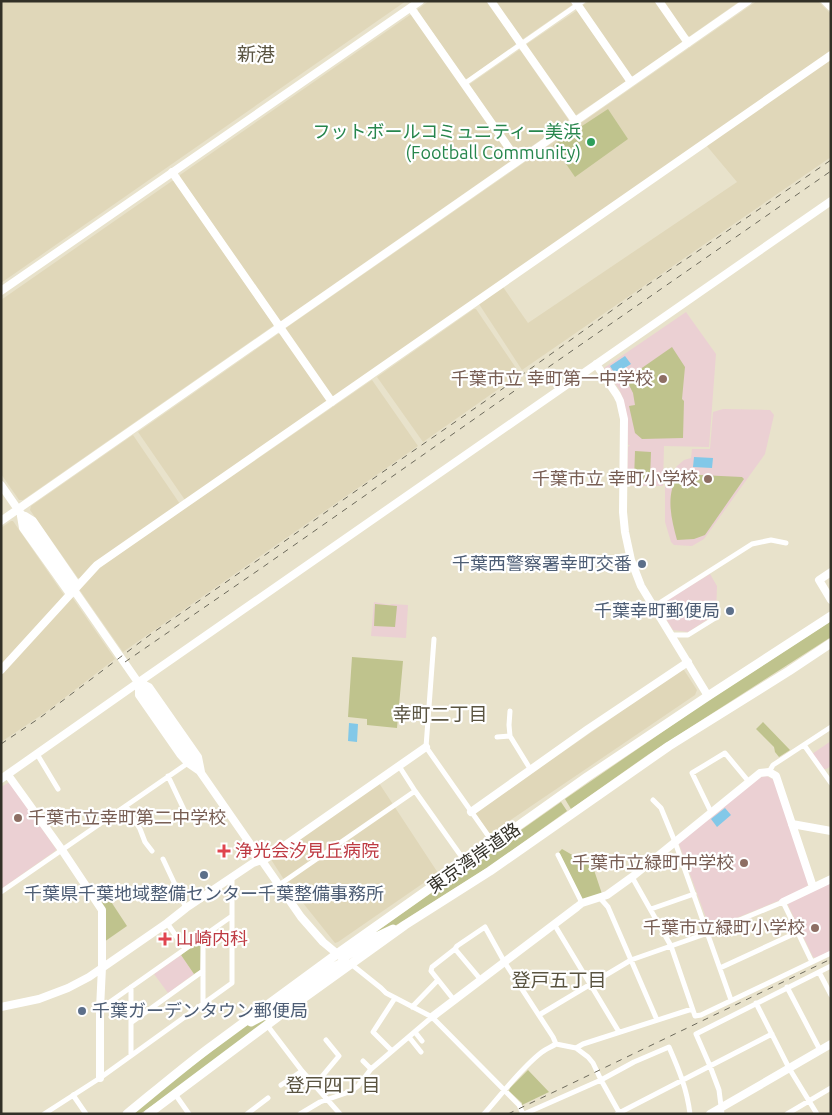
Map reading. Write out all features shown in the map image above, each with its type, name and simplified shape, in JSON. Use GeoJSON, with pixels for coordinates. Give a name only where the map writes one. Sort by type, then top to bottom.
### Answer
{"type":"FeatureCollection","features":[{"type":"Feature","properties":{"kind":"highway","name":"東京湾岸道路"},"geometry":{"type":"LineString","coordinates":[[127,1114],[197,1056],[337,954],[587,777],[831,616]]}},
{"type":"Feature","properties":{"kind":"highway","name":"東京湾岸道路"},"geometry":{"type":"LineString","coordinates":[[152,1113],[266,1025],[405,925],[490,871],[669,746],[831,643]]}},
{"type":"Feature","properties":{"kind":"highway"},"geometry":{"type":"LineString","coordinates":[[337,954],[346,956],[376,937],[405,925]]}},
{"type":"Feature","properties":{"kind":"highway"},"geometry":{"type":"LineString","coordinates":[[236,1028],[272,1011],[336,966],[352,964]]}},
{"type":"Feature","properties":{"kind":"highway"},"geometry":{"type":"LineString","coordinates":[[118,1114],[157,1085],[165,1082]]}},
{"type":"Feature","properties":{"kind":"street"},"geometry":{"type":"LineString","coordinates":[[1,292],[420,1]]}},
{"type":"Feature","properties":{"kind":"street"},"geometry":{"type":"LineString","coordinates":[[491,1],[575,122]]}},
{"type":"Feature","properties":{"kind":"street"},"geometry":{"type":"LineString","coordinates":[[659,1],[688,43]]}},
{"type":"Feature","properties":{"kind":"street"},"geometry":{"type":"LineString","coordinates":[[1,521],[20,512],[280,327],[748,1]]}},
{"type":"Feature","properties":{"kind":"street"},"geometry":{"type":"LineString","coordinates":[[826,1],[831,7]]}},
{"type":"Feature","properties":{"kind":"street"},"geometry":{"type":"LineString","coordinates":[[464,84],[578,2],[631,82]]}},
{"type":"Feature","properties":{"kind":"street"},"geometry":{"type":"LineString","coordinates":[[411,8],[518,161]]}},
{"type":"Feature","properties":{"kind":"street"},"geometry":{"type":"LineString","coordinates":[[1,670],[97,565],[831,55]]}},
{"type":"Feature","properties":{"kind":"street"},"geometry":{"type":"LineString","coordinates":[[172,172],[332,402]]}},
{"type":"Feature","properties":{"kind":"street"},"geometry":{"type":"LineString","coordinates":[[100,1078],[102,910],[62,850],[4,777],[831,201]]}},
{"type":"Feature","properties":{"kind":"street"},"geometry":{"type":"LineString","coordinates":[[596,364],[617,395],[622,408],[624,427],[622,496],[624,532],[634,570],[641,586],[708,696]]}},
{"type":"Feature","properties":{"kind":"street"},"geometry":{"type":"LineString","coordinates":[[1,485],[279,885],[308,926],[323,942],[386,993],[432,1017],[519,1105],[524,1114],[669,1047],[683,1080],[689,1101],[690,1114]]}},
{"type":"Feature","properties":{"kind":"street"},"geometry":{"type":"LineString","coordinates":[[20,512],[33,521],[78,586]]}},
{"type":"Feature","properties":{"kind":"street"},"geometry":{"type":"LineString","coordinates":[[20,512],[23,528],[70,594]]}},
{"type":"Feature","properties":{"kind":"street"},"geometry":{"type":"LineString","coordinates":[[654,607],[752,544],[771,540],[786,543]]}},
{"type":"Feature","properties":{"kind":"street"},"geometry":{"type":"LineString","coordinates":[[831,572],[819,580],[831,600]]}},
{"type":"Feature","properties":{"kind":"street"},"geometry":{"type":"LineString","coordinates":[[671,636],[688,635],[718,617],[718,614]]}},
{"type":"Feature","properties":{"kind":"street"},"geometry":{"type":"LineString","coordinates":[[434,640],[426,747],[494,844]]}},
{"type":"Feature","properties":{"kind":"street"},"geometry":{"type":"LineString","coordinates":[[471,812],[688,662]]}},
{"type":"Feature","properties":{"kind":"street"},"geometry":{"type":"LineString","coordinates":[[139,682],[139,695],[188,763],[201,772]]}},
{"type":"Feature","properties":{"kind":"street"},"geometry":{"type":"LineString","coordinates":[[139,682],[149,687],[198,758],[201,772]]}},
{"type":"Feature","properties":{"kind":"street"},"geometry":{"type":"LineString","coordinates":[[510,711],[510,736],[529,767]]}},
{"type":"Feature","properties":{"kind":"street"},"geometry":{"type":"LineString","coordinates":[[769,772],[773,764],[831,727]]}},
{"type":"Feature","properties":{"kind":"street"},"geometry":{"type":"LineString","coordinates":[[497,737],[510,736]]}},
{"type":"Feature","properties":{"kind":"street"},"geometry":{"type":"LineString","coordinates":[[804,744],[831,783]]}},
{"type":"Feature","properties":{"kind":"street"},"geometry":{"type":"LineString","coordinates":[[1,1007],[39,999],[83,980],[253,863],[267,858],[426,747]]}},
{"type":"Feature","properties":{"kind":"street"},"geometry":{"type":"LineString","coordinates":[[711,812],[692,773],[725,753],[749,782]]}},
{"type":"Feature","properties":{"kind":"street"},"geometry":{"type":"LineString","coordinates":[[37,754],[58,788]]}},
{"type":"Feature","properties":{"kind":"street"},"geometry":{"type":"LineString","coordinates":[[1,892],[188,763]]}},
{"type":"Feature","properties":{"kind":"street"},"geometry":{"type":"LineString","coordinates":[[399,766],[466,863]]}},
{"type":"Feature","properties":{"kind":"street"},"geometry":{"type":"LineString","coordinates":[[300,1114],[320,1102],[354,1089],[371,1069],[432,1017],[582,903],[607,895],[632,877],[760,773],[769,772],[776,776],[813,887]]}},
{"type":"Feature","properties":{"kind":"street"},"geometry":{"type":"LineString","coordinates":[[168,776],[187,816]]}},
{"type":"Feature","properties":{"kind":"street"},"geometry":{"type":"LineString","coordinates":[[279,885],[415,791]]}},
{"type":"Feature","properties":{"kind":"street"},"geometry":{"type":"LineString","coordinates":[[653,800],[661,808],[675,842],[731,1000]]}},
{"type":"Feature","properties":{"kind":"street"},"geometry":{"type":"LineString","coordinates":[[126,806],[140,829],[145,842],[152,851]]}},
{"type":"Feature","properties":{"kind":"street"},"geometry":{"type":"LineString","coordinates":[[792,824],[831,831]]}},
{"type":"Feature","properties":{"kind":"street"},"geometry":{"type":"LineString","coordinates":[[558,855],[582,903]]}},
{"type":"Feature","properties":{"kind":"street"},"geometry":{"type":"LineString","coordinates":[[162,860],[186,908]]}},
{"type":"Feature","properties":{"kind":"street"},"geometry":{"type":"LineString","coordinates":[[632,877],[671,946],[695,1016],[701,1015],[831,953]]}},
{"type":"Feature","properties":{"kind":"street"},"geometry":{"type":"LineString","coordinates":[[44,1114],[100,1078],[232,983],[232,878]]}},
{"type":"Feature","properties":{"kind":"street"},"geometry":{"type":"LineString","coordinates":[[539,1016],[632,960],[708,933],[783,902],[831,879]]}},
{"type":"Feature","properties":{"kind":"street"},"geometry":{"type":"LineString","coordinates":[[650,909],[694,894]]}},
{"type":"Feature","properties":{"kind":"street"},"geometry":{"type":"LineString","coordinates":[[600,898],[608,907],[657,1020]]}},
{"type":"Feature","properties":{"kind":"street"},"geometry":{"type":"LineString","coordinates":[[783,902],[812,962]]}},
{"type":"Feature","properties":{"kind":"street"},"geometry":{"type":"LineString","coordinates":[[100,1009],[232,916]]}},
{"type":"Feature","properties":{"kind":"street"},"geometry":{"type":"LineString","coordinates":[[167,923],[185,949]]}},
{"type":"Feature","properties":{"kind":"street"},"geometry":{"type":"LineString","coordinates":[[554,924],[619,1032]]}},
{"type":"Feature","properties":{"kind":"street"},"geometry":{"type":"LineString","coordinates":[[454,1000],[431,971],[432,967],[457,946],[485,927],[556,1044]]}},
{"type":"Feature","properties":{"kind":"street"},"geometry":{"type":"LineString","coordinates":[[720,968],[798,932]]}},
{"type":"Feature","properties":{"kind":"street"},"geometry":{"type":"LineString","coordinates":[[203,937],[203,1004]]}},
{"type":"Feature","properties":{"kind":"street"},"geometry":{"type":"LineString","coordinates":[[455,949],[481,980]]}},
{"type":"Feature","properties":{"kind":"street"},"geometry":{"type":"LineString","coordinates":[[721,1111],[719,1090],[696,1034],[831,966]]}},
{"type":"Feature","properties":{"kind":"street"},"geometry":{"type":"LineString","coordinates":[[132,1022],[203,971]]}},
{"type":"Feature","properties":{"kind":"street"},"geometry":{"type":"LineString","coordinates":[[819,972],[831,996]]}},
{"type":"Feature","properties":{"kind":"street"},"geometry":{"type":"LineString","coordinates":[[412,1007],[438,980]]}},
{"type":"Feature","properties":{"kind":"street"},"geometry":{"type":"LineString","coordinates":[[131,987],[132,1055]]}},
{"type":"Feature","properties":{"kind":"street"},"geometry":{"type":"LineString","coordinates":[[787,987],[820,1050]]}},
{"type":"Feature","properties":{"kind":"street"},"geometry":{"type":"LineString","coordinates":[[392,1051],[372,1032],[395,998]]}},
{"type":"Feature","properties":{"kind":"street"},"geometry":{"type":"LineString","coordinates":[[756,1003],[789,1068],[817,1114]]}},
{"type":"Feature","properties":{"kind":"street"},"geometry":{"type":"LineString","coordinates":[[576,1048],[583,1044],[692,1009]]}},
{"type":"Feature","properties":{"kind":"street"},"geometry":{"type":"LineString","coordinates":[[266,1025],[314,1086],[340,1114]]}},
{"type":"Feature","properties":{"kind":"street"},"geometry":{"type":"LineString","coordinates":[[414,1032],[422,1041]]}},
{"type":"Feature","properties":{"kind":"street"},"geometry":{"type":"LineString","coordinates":[[484,1114],[504,1090],[542,1053],[556,1044],[576,1048],[588,1057],[619,1113],[772,1034]]}},
{"type":"Feature","properties":{"kind":"street"},"geometry":{"type":"LineString","coordinates":[[409,1036],[421,1052]]}},
{"type":"Feature","properties":{"kind":"street"},"geometry":{"type":"LineString","coordinates":[[314,1086],[339,1056],[326,1040]]}},
{"type":"Feature","properties":{"kind":"street"},"geometry":{"type":"LineString","coordinates":[[710,1114],[721,1111],[831,1044]]}},
{"type":"Feature","properties":{"kind":"street"},"geometry":{"type":"LineString","coordinates":[[363,1060],[371,1069]]}},
{"type":"Feature","properties":{"kind":"street"},"geometry":{"type":"LineString","coordinates":[[281,1085],[302,1071]]}},
{"type":"Feature","properties":{"kind":"street"},"geometry":{"type":"LineString","coordinates":[[786,1114],[831,1088]]}},
{"type":"Feature","properties":{"kind":"street"},"geometry":{"type":"LineString","coordinates":[[175,1094],[189,1114]]}},
{"type":"Feature","properties":{"kind":"street"},"geometry":{"type":"LineString","coordinates":[[72,1095],[86,1114]]}},
{"type":"Feature","properties":{"kind":"street"},"geometry":{"type":"LineString","coordinates":[[247,1114],[268,1098]]}},
{"type":"Feature","properties":{"kind":"shaded area"},"geometry":{"type":"Polygon","coordinates":[[[1,1],[406,1],[1,283],[1,1]]]}},
{"type":"Feature","properties":{"kind":"shaded area"},"geometry":{"type":"Polygon","coordinates":[[[429,1],[487,1],[516,43],[467,79],[464,78],[418,11],[429,1]]]}},
{"type":"Feature","properties":{"kind":"shaded area"},"geometry":{"type":"Polygon","coordinates":[[[495,1],[571,1],[572,5],[521,39],[495,1]]]}},
{"type":"Feature","properties":{"kind":"shaded area"},"geometry":{"type":"Polygon","coordinates":[[[589,1],[655,1],[682,42],[633,76],[630,76],[583,7],[589,1]]]}},
{"type":"Feature","properties":{"kind":"shaded area"},"geometry":{"type":"Polygon","coordinates":[[[663,1],[740,1],[690,36],[687,36],[663,1]]]}},
{"type":"Feature","properties":{"kind":"shaded area"},"geometry":{"type":"Polygon","coordinates":[[[757,1],[818,1],[831,14],[831,51],[334,397],[332,396],[286,331],[286,328],[757,1]]]}},
{"type":"Feature","properties":{"kind":"shaded area"},"geometry":{"type":"Polygon","coordinates":[[[576,11],[625,79],[625,82],[574,115],[526,47],[527,44],[576,11]]]}},
{"type":"Feature","properties":{"kind":"shaded area"},"geometry":{"type":"Polygon","coordinates":[[[412,15],[512,160],[281,321],[180,175],[412,15]]]}},
{"type":"Feature","properties":{"kind":"shaded area"},"geometry":{"type":"Polygon","coordinates":[[[519,50],[568,121],[519,155],[470,84],[519,50]]]}},
{"type":"Feature","properties":{"kind":"shaded area"},"geometry":{"type":"Polygon","coordinates":[[[831,58],[831,157],[522,370],[479,304],[503,287],[528,323],[737,182],[706,145],[831,58]]]}},
{"type":"Feature","properties":{"kind":"shaded area"},"geometry":{"type":"Polygon","coordinates":[[[174,181],[273,326],[23,500],[19,500],[1,474],[1,300],[174,181]]]}},
{"type":"Feature","properties":{"kind":"shaded area"},"geometry":{"type":"Polygon","coordinates":[[[476,309],[520,374],[423,442],[377,377],[476,309]]]}},
{"type":"Feature","properties":{"kind":"shaded area","name":"千葉市立 幸町第一中学校"},"geometry":{"type":"Polygon","coordinates":[[[686,312],[716,354],[709,447],[664,446],[663,486],[627,486],[628,447],[630,445],[628,445],[627,419],[619,389],[604,368],[686,312]]]}},
{"type":"Feature","properties":{"kind":"shaded area"},"geometry":{"type":"Polygon","coordinates":[[[278,334],[281,334],[327,402],[185,500],[138,432],[278,334]]]}},
{"type":"Feature","properties":{"kind":"shaded area"},"geometry":{"type":"Polygon","coordinates":[[[372,380],[418,446],[123,652],[79,589],[96,570],[372,380]]]}},
{"type":"Feature","properties":{"kind":"shaded area","name":"千葉市立 幸町小学校"},"geometry":{"type":"Polygon","coordinates":[[[723,409],[770,410],[774,415],[765,454],[704,539],[692,546],[674,545],[671,542],[665,522],[665,480],[672,477],[677,466],[684,460],[691,458],[692,449],[710,449],[713,412],[723,409]]]}},
{"type":"Feature","properties":{"kind":"shaded area"},"geometry":{"type":"Polygon","coordinates":[[[133,435],[180,504],[91,565],[78,578],[30,510],[31,506],[133,435]]]}},
{"type":"Feature","properties":{"kind":"shaded area"},"geometry":{"type":"Polygon","coordinates":[[[13,521],[64,595],[1,665],[1,528],[13,521]]]}},
{"type":"Feature","properties":{"kind":"shaded area"},"geometry":{"type":"Polygon","coordinates":[[[710,574],[717,586],[716,614],[688,632],[673,630],[659,605],[710,574]]]}},
{"type":"Feature","properties":{"kind":"shaded area"},"geometry":{"type":"Polygon","coordinates":[[[72,597],[115,659],[46,712],[1,742],[1,675],[72,597]]]}},
{"type":"Feature","properties":{"kind":"shaded area"},"geometry":{"type":"Polygon","coordinates":[[[374,602],[390,605],[408,605],[406,638],[371,636],[374,602]]]}},
{"type":"Feature","properties":{"kind":"shaded area"},"geometry":{"type":"Polygon","coordinates":[[[681,670],[684,670],[697,690],[695,695],[490,834],[475,813],[681,670]]]}},
{"type":"Feature","properties":{"kind":"shaded area"},"geometry":{"type":"Polygon","coordinates":[[[831,741],[831,766],[823,769],[812,754],[831,741]]]}},
{"type":"Feature","properties":{"kind":"shaded area","name":"千葉市立緑町中学校"},"geometry":{"type":"Polygon","coordinates":[[[767,776],[775,781],[808,883],[807,887],[712,928],[709,926],[679,844],[680,841],[761,777],[767,776]]]}},
{"type":"Feature","properties":{"kind":"shaded area","name":"千葉市立幸町第二中学校"},"geometry":{"type":"Polygon","coordinates":[[[10,783],[56,849],[1,889],[1,787],[10,783]]]}},
{"type":"Feature","properties":{"kind":"shaded area"},"geometry":{"type":"Polygon","coordinates":[[[379,783],[438,873],[335,943],[283,878],[272,861],[272,857],[379,783]]]}},
{"type":"Feature","properties":{"kind":"shaded area","name":"千葉市立緑町小学校"},"geometry":{"type":"Polygon","coordinates":[[[831,882],[831,951],[816,958],[813,957],[788,905],[789,902],[831,882]]]}},
{"type":"Feature","properties":{"kind":"shaded area"},"geometry":{"type":"Polygon","coordinates":[[[181,955],[194,974],[168,993],[154,974],[181,955]]]}},
{"type":"Feature","properties":{"kind":"green space","name":"フットボールコミュニティー美浜 (Football Community)"},"geometry":{"type":"Polygon","coordinates":[[[608,109],[628,139],[575,177],[553,145],[608,109]]]}},
{"type":"Feature","properties":{"kind":"green space"},"geometry":{"type":"Polygon","coordinates":[[[672,347],[685,367],[682,399],[684,401],[683,438],[642,439],[635,433],[629,406],[635,405],[633,393],[626,379],[672,347]]]}},
{"type":"Feature","properties":{"kind":"green space"},"geometry":{"type":"Polygon","coordinates":[[[635,451],[651,452],[650,480],[634,480],[635,451]]]}},
{"type":"Feature","properties":{"kind":"green space"},"geometry":{"type":"Polygon","coordinates":[[[679,474],[742,477],[744,479],[705,535],[694,539],[677,540],[673,523],[670,506],[672,490],[679,474]]]}},
{"type":"Feature","properties":{"kind":"green space"},"geometry":{"type":"Polygon","coordinates":[[[375,604],[397,606],[395,627],[374,626],[375,604]]]}},
{"type":"Feature","properties":{"kind":"green space"},"geometry":{"type":"Polygon","coordinates":[[[831,621],[831,637],[649,754],[571,809],[565,799],[703,704],[831,621]]]}},
{"type":"Feature","properties":{"kind":"green space"},"geometry":{"type":"Polygon","coordinates":[[[352,657],[403,661],[397,728],[367,725],[367,719],[348,717],[352,657]]]}},
{"type":"Feature","properties":{"kind":"green space"},"geometry":{"type":"Polygon","coordinates":[[[763,722],[790,750],[779,757],[774,747],[756,729],[763,722]]]}},
{"type":"Feature","properties":{"kind":"green space"},"geometry":{"type":"Polygon","coordinates":[[[561,802],[567,811],[490,866],[398,924],[350,950],[561,802]]]}},
{"type":"Feature","properties":{"kind":"green space"},"geometry":{"type":"Polygon","coordinates":[[[562,849],[593,867],[602,894],[582,900],[559,852],[562,849]]]}},
{"type":"Feature","properties":{"kind":"green space"},"geometry":{"type":"Polygon","coordinates":[[[106,894],[127,926],[104,942],[98,900],[106,894]]]}},
{"type":"Feature","properties":{"kind":"green space"},"geometry":{"type":"Polygon","coordinates":[[[198,942],[201,944],[200,970],[194,974],[181,955],[198,942]]]}},
{"type":"Feature","properties":{"kind":"green space"},"geometry":{"type":"Polygon","coordinates":[[[339,968],[156,1103],[140,1114],[131,1114],[241,1029],[339,968]]]}},
{"type":"Feature","properties":{"kind":"green space"},"geometry":{"type":"Polygon","coordinates":[[[528,1070],[549,1092],[522,1105],[509,1091],[528,1070]]]}},
{"type":"Feature","properties":{"kind":"water"},"geometry":{"type":"Polygon","coordinates":[[[625,356],[631,364],[615,374],[610,366],[625,356]]]}},
{"type":"Feature","properties":{"kind":"water"},"geometry":{"type":"Polygon","coordinates":[[[694,457],[713,458],[712,468],[693,467],[694,457]]]}},
{"type":"Feature","properties":{"kind":"water"},"geometry":{"type":"Polygon","coordinates":[[[349,723],[358,724],[357,742],[348,741],[349,723]]]}},
{"type":"Feature","properties":{"kind":"water"},"geometry":{"type":"Polygon","coordinates":[[[725,808],[731,815],[717,827],[711,819],[725,808]]]}},
{"type":"Feature","properties":{"kind":"railway"},"geometry":{"type":"LineString","coordinates":[[1,744],[41,717],[151,634],[484,402],[646,286],[831,160]]}},
{"type":"Feature","properties":{"kind":"railway"},"geometry":{"type":"LineString","coordinates":[[125,662],[831,171]]}},
{"type":"Feature","properties":{"kind":"railway"},"geometry":{"type":"LineString","coordinates":[[508,1114],[831,959]]}},
{"type":"Feature","properties":{"kind":"place","name":"フットボールコミュニティー美浜 (Football Community)"},"geometry":{"type":"Point","coordinates":[591,142]}},
{"type":"Feature","properties":{"kind":"place","name":"千葉市立 幸町第一中学校"},"geometry":{"type":"Point","coordinates":[663,379]}},
{"type":"Feature","properties":{"kind":"place","name":"千葉市立 幸町小学校"},"geometry":{"type":"Point","coordinates":[708,479]}},
{"type":"Feature","properties":{"kind":"place","name":"千葉西警察署幸町交番"},"geometry":{"type":"Point","coordinates":[642,564]}},
{"type":"Feature","properties":{"kind":"place","name":"千葉幸町郵便局"},"geometry":{"type":"Point","coordinates":[730,611]}},
{"type":"Feature","properties":{"kind":"place","name":"千葉市立幸町第二中学校"},"geometry":{"type":"Point","coordinates":[18,818]}},
{"type":"Feature","properties":{"kind":"place","name":"浄光会汐見丘病院"},"geometry":{"type":"Point","coordinates":[224,851]}},
{"type":"Feature","properties":{"kind":"place","name":"千葉市立緑町中学校"},"geometry":{"type":"Point","coordinates":[744,863]}},
{"type":"Feature","properties":{"kind":"place","name":"千葉県千葉地域整備センター千葉整備事務所"},"geometry":{"type":"Point","coordinates":[204,875]}},
{"type":"Feature","properties":{"kind":"place","name":"千葉市立緑町小学校"},"geometry":{"type":"Point","coordinates":[815,928]}},
{"type":"Feature","properties":{"kind":"place","name":"山崎内科"},"geometry":{"type":"Point","coordinates":[165,939]}},
{"type":"Feature","properties":{"kind":"place","name":"千葉ガーデンタウン郵便局"},"geometry":{"type":"Point","coordinates":[82,1011]}},
{"type":"Feature","properties":{"kind":"district","name":"新港"},"geometry":{"type":"Point","coordinates":[256,54]}},
{"type":"Feature","properties":{"kind":"district","name":"幸町二丁目"},"geometry":{"type":"Point","coordinates":[440,714]}},
{"type":"Feature","properties":{"kind":"district","name":"登戸五丁目"},"geometry":{"type":"Point","coordinates":[559,980]}},
{"type":"Feature","properties":{"kind":"district","name":"登戸四丁目"},"geometry":{"type":"Point","coordinates":[333,1085]}}]}
